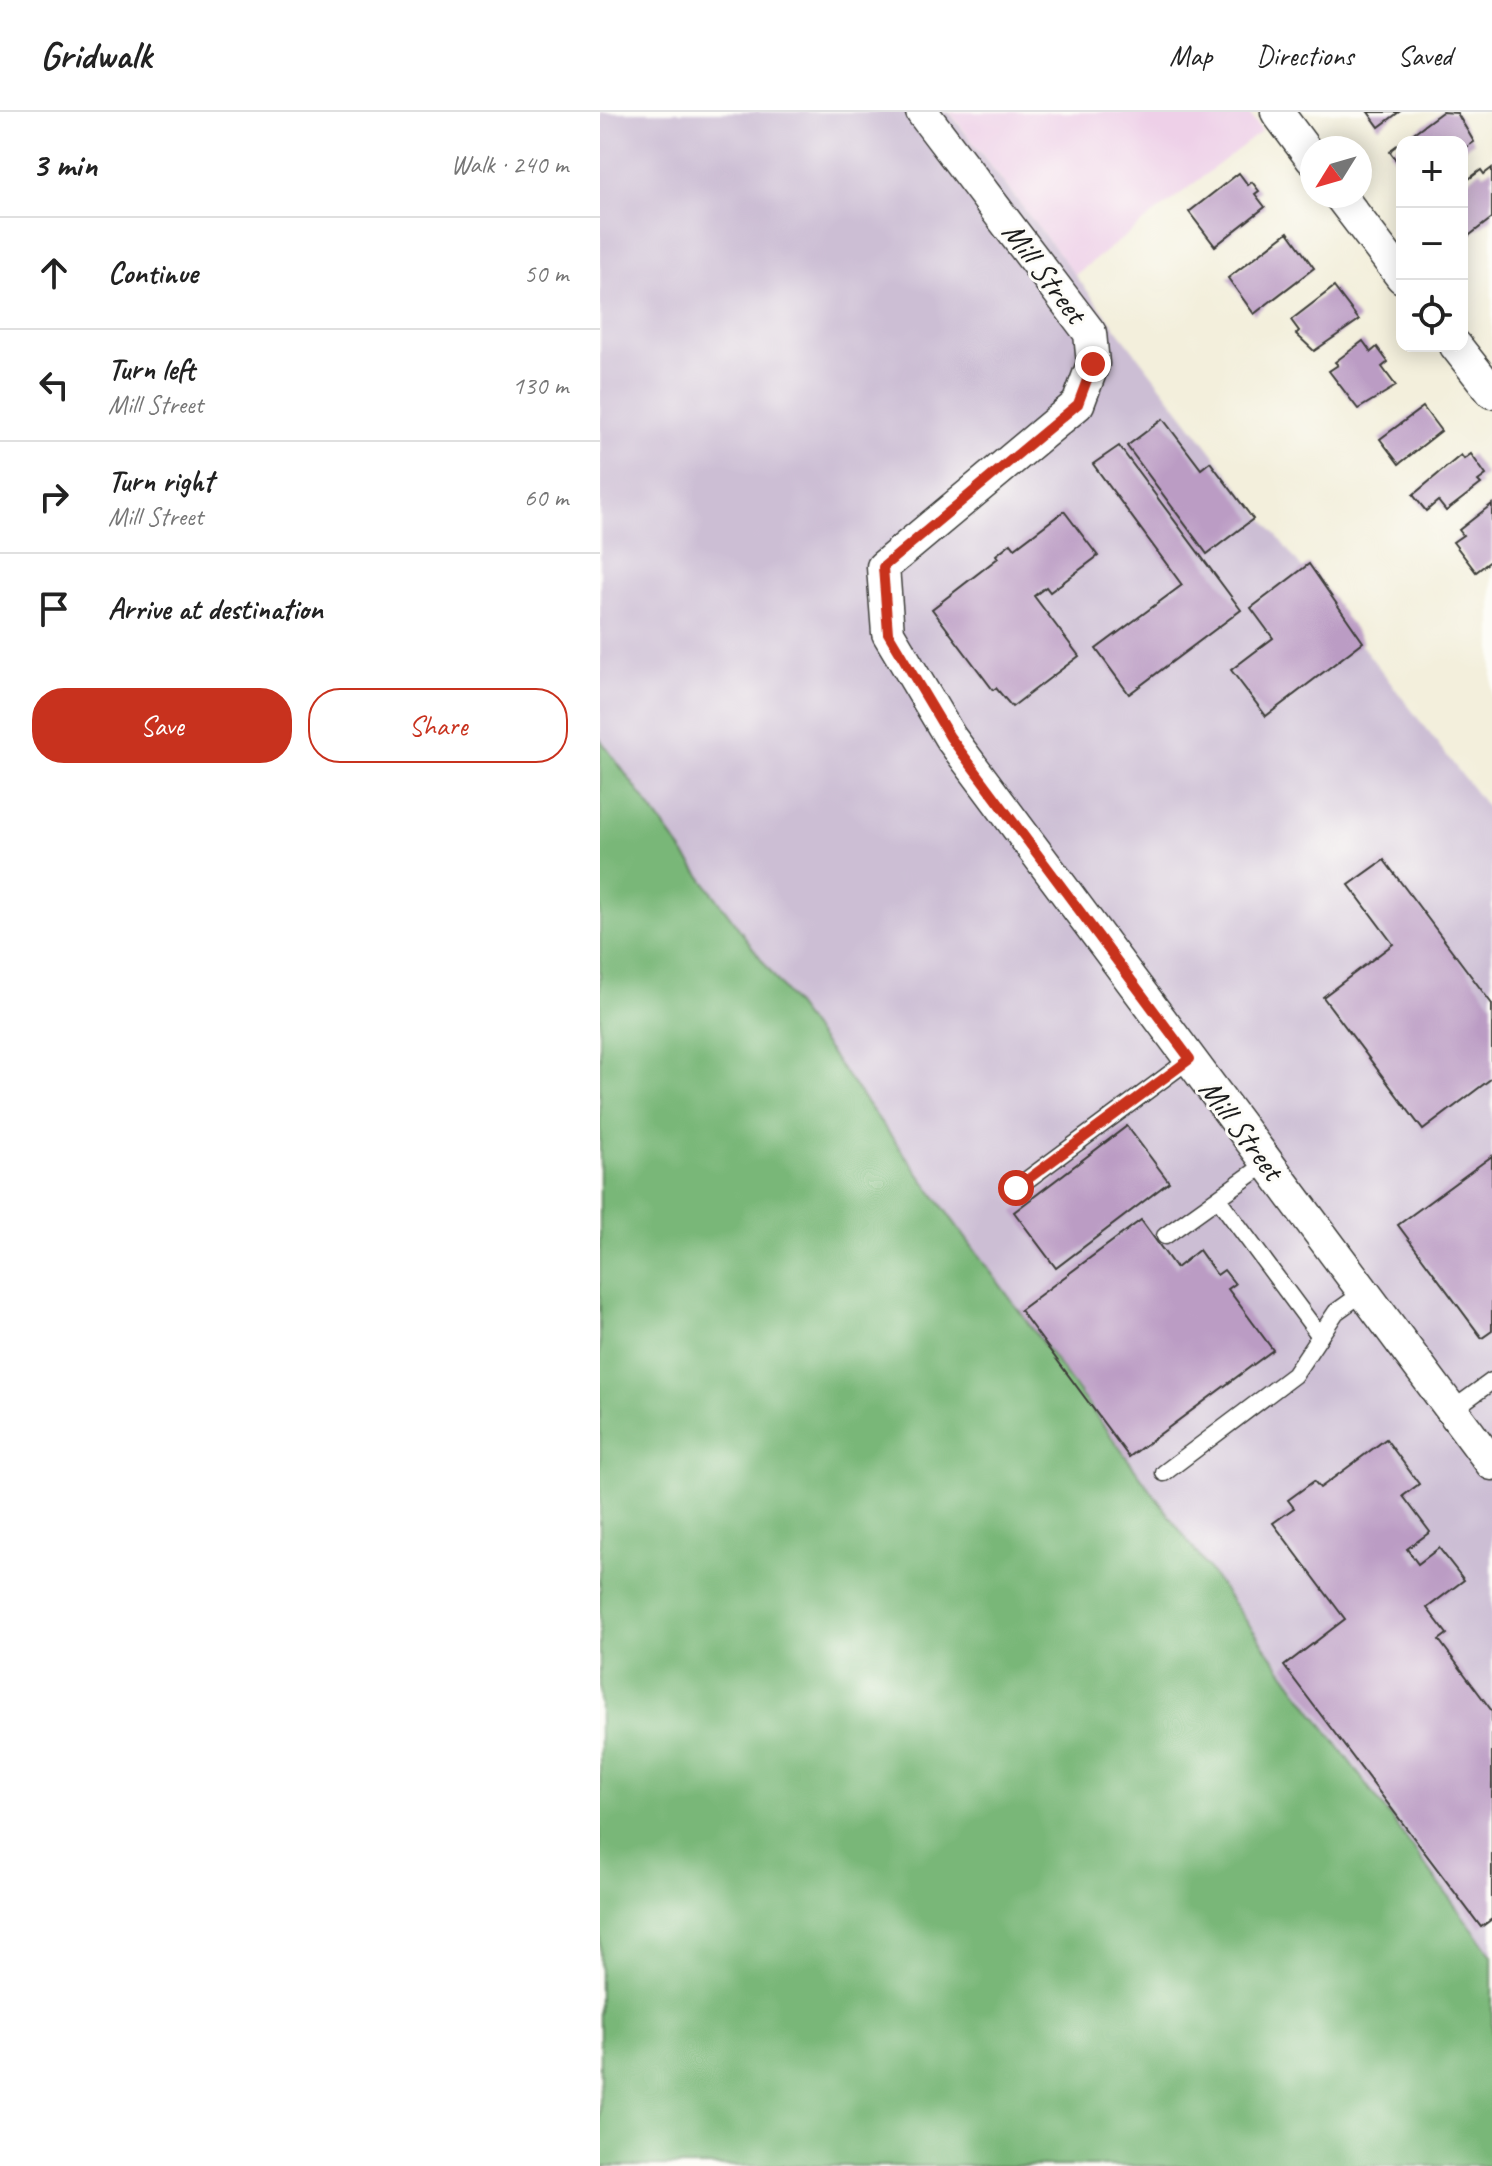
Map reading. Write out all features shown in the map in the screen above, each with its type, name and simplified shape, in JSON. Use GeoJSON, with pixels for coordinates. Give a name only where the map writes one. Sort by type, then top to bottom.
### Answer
{"type":"FeatureCollection","features":[{"type":"Feature","properties":{"kind":"street","name":"Mill Street"},"geometry":{"type":"LineString","coordinates":[[922,112],[1090,333],[1093,364],[1078,404],[883,567],[888,633],[950,737],[1492,1464]]}},
{"type":"Feature","properties":{"kind":"street"},"geometry":{"type":"LineString","coordinates":[[1277,112],[1300,143]]}},
{"type":"Feature","properties":{"kind":"street"},"geometry":{"type":"LineString","coordinates":[[1349,208],[1396,269]]}},
{"type":"Feature","properties":{"kind":"street"},"geometry":{"type":"LineString","coordinates":[[1461,352],[1492,392]]}},
{"type":"Feature","properties":{"kind":"lane"},"geometry":{"type":"LineString","coordinates":[[1016,1188],[1190,1059]]}},
{"type":"Feature","properties":{"kind":"lane"},"geometry":{"type":"LineString","coordinates":[[1165,1236],[1267,1163]]}},
{"type":"Feature","properties":{"kind":"lane"},"geometry":{"type":"LineString","coordinates":[[1219,1200],[1320,1336]]}},
{"type":"Feature","properties":{"kind":"lane"},"geometry":{"type":"LineString","coordinates":[[1164,1473],[1294,1375],[1336,1312],[1364,1292]]}},
{"type":"Feature","properties":{"kind":"lane"},"geometry":{"type":"LineString","coordinates":[[1452,1410],[1492,1381]]}},
{"type":"Feature","properties":{"kind":"shaded area"},"geometry":{"type":"Polygon","coordinates":[[[600,112],[949,112],[1492,814],[1492,1956],[600,739],[600,112]]]}},
{"type":"Feature","properties":{"kind":"shaded area"},"geometry":{"type":"Polygon","coordinates":[[[950,112],[1248,112],[1262,131],[1075,275],[950,112]]]}},
{"type":"Feature","properties":{"kind":"green space"},"geometry":{"type":"Polygon","coordinates":[[[600,739],[1492,1956],[1492,2166],[600,2166],[600,739]]]}},
{"type":"Feature","properties":{"kind":"building"},"geometry":{"type":"Polygon","coordinates":[[[1368,112],[1399,112],[1379,127],[1368,112]]]}},
{"type":"Feature","properties":{"kind":"building"},"geometry":{"type":"Polygon","coordinates":[[[1442,112],[1457,113],[1474,142],[1468,146],[1468,136],[1410,136],[1442,112]]]}},
{"type":"Feature","properties":{"kind":"building"},"geometry":{"type":"Polygon","coordinates":[[[1396,146],[1396,160],[1390,152],[1396,146]]]}},
{"type":"Feature","properties":{"kind":"building"},"geometry":{"type":"Polygon","coordinates":[[[1492,168],[1492,218],[1468,236],[1468,180],[1481,170],[1484,174],[1492,168]]]}},
{"type":"Feature","properties":{"kind":"building"},"geometry":{"type":"Polygon","coordinates":[[[1239,173],[1248,185],[1252,182],[1259,191],[1255,194],[1265,207],[1215,246],[1189,212],[1239,173]]]}},
{"type":"Feature","properties":{"kind":"building"},"geometry":{"type":"Polygon","coordinates":[[[1288,232],[1314,268],[1254,314],[1228,278],[1288,232]]]}},
{"type":"Feature","properties":{"kind":"building"},"geometry":{"type":"Polygon","coordinates":[[[1334,287],[1359,320],[1314,351],[1296,334],[1299,331],[1291,320],[1334,287]]]}},
{"type":"Feature","properties":{"kind":"building"},"geometry":{"type":"Polygon","coordinates":[[[1363,341],[1371,352],[1377,347],[1388,362],[1382,367],[1396,386],[1358,409],[1329,371],[1338,365],[1335,362],[1363,341]]]}},
{"type":"Feature","properties":{"kind":"building"},"geometry":{"type":"Polygon","coordinates":[[[1423,407],[1441,431],[1399,464],[1380,439],[1423,407]]]}},
{"type":"Feature","properties":{"kind":"building"},"geometry":{"type":"Polygon","coordinates":[[[1163,419],[1201,469],[1210,462],[1253,519],[1207,554],[1127,446],[1163,419]]]}},
{"type":"Feature","properties":{"kind":"building"},"geometry":{"type":"Polygon","coordinates":[[[1119,446],[1241,610],[1129,694],[1096,649],[1182,585],[1093,464],[1119,446]]]}},
{"type":"Feature","properties":{"kind":"building"},"geometry":{"type":"Polygon","coordinates":[[[1471,454],[1486,475],[1478,481],[1481,484],[1446,511],[1438,501],[1426,511],[1413,495],[1461,455],[1464,459],[1471,454]]]}},
{"type":"Feature","properties":{"kind":"building"},"geometry":{"type":"Polygon","coordinates":[[[1492,504],[1492,560],[1476,572],[1453,542],[1463,535],[1459,530],[1492,504]]]}},
{"type":"Feature","properties":{"kind":"building"},"geometry":{"type":"Polygon","coordinates":[[[1064,511],[1098,556],[1050,592],[1046,587],[1034,596],[1079,656],[1012,707],[996,688],[993,690],[932,609],[998,558],[996,555],[1011,543],[1015,548],[1064,511]]]}},
{"type":"Feature","properties":{"kind":"building"},"geometry":{"type":"Polygon","coordinates":[[[1309,564],[1363,642],[1266,716],[1231,670],[1273,638],[1251,608],[1309,564]]]}},
{"type":"Feature","properties":{"kind":"building"},"geometry":{"type":"Polygon","coordinates":[[[1384,860],[1492,1004],[1492,1078],[1423,1130],[1323,997],[1393,944],[1349,885],[1384,860]]]}},
{"type":"Feature","properties":{"kind":"building"},"geometry":{"type":"Polygon","coordinates":[[[1127,1126],[1169,1182],[1056,1268],[1014,1212],[1127,1126]]]}},
{"type":"Feature","properties":{"kind":"building"},"geometry":{"type":"Polygon","coordinates":[[[1492,1156],[1492,1331],[1482,1338],[1398,1225],[1492,1156]]]}},
{"type":"Feature","properties":{"kind":"building"},"geometry":{"type":"Polygon","coordinates":[[[1141,1220],[1176,1268],[1199,1250],[1217,1275],[1224,1270],[1235,1284],[1228,1289],[1273,1350],[1129,1457],[1020,1310],[1141,1220]]]}},
{"type":"Feature","properties":{"kind":"building"},"geometry":{"type":"Polygon","coordinates":[[[1386,1439],[1419,1484],[1403,1496],[1430,1532],[1407,1549],[1418,1564],[1439,1548],[1464,1580],[1427,1608],[1447,1634],[1439,1640],[1492,1711],[1492,1919],[1481,1927],[1284,1666],[1345,1619],[1273,1523],[1294,1508],[1288,1500],[1314,1481],[1320,1488],[1386,1439]]]}},
{"type":"Feature","properties":{"kind":"route"},"geometry":{"type":"LineString","coordinates":[[1016,1188],[1190,1059],[950,737],[888,633],[883,567],[1078,404],[1093,364]]}}]}
